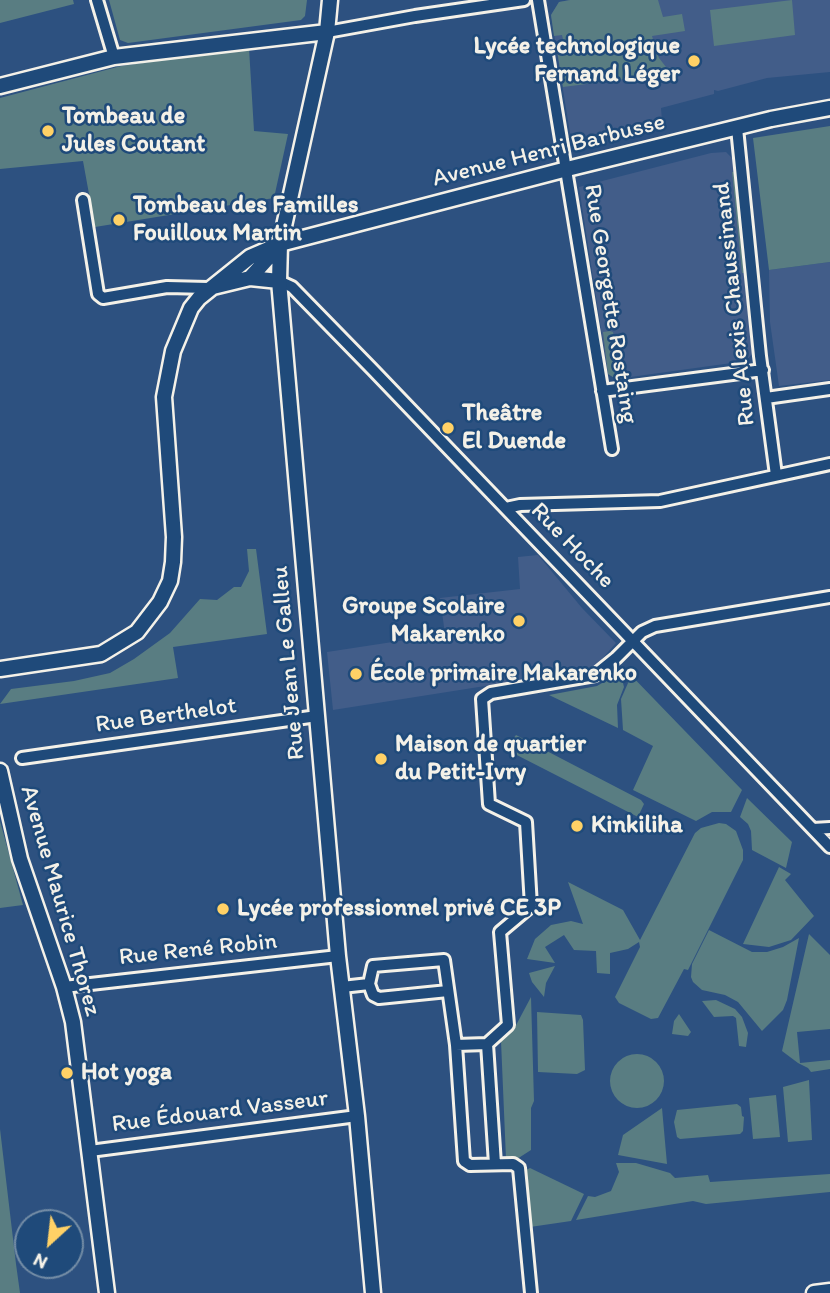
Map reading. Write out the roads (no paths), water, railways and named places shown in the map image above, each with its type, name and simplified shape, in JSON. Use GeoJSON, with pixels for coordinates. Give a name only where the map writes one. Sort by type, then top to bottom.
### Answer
{"type":"FeatureCollection","features":[{"type":"Feature","properties":{"kind":"main road","name":"Rue Jean Le Galleu"},"geometry":{"type":"LineString","coordinates":[[330,0],[327,32],[280,244],[279,281],[338,956],[357,1116],[373,1293]]}},
{"type":"Feature","properties":{"kind":"main road"},"geometry":{"type":"LineString","coordinates":[[0,86],[114,57],[327,32]]}},
{"type":"Feature","properties":{"kind":"main road","name":"Avenue Henri Barbusse"},"geometry":{"type":"LineString","coordinates":[[0,669],[101,654],[137,632],[160,602],[170,581],[174,537],[164,397],[173,351],[191,308],[208,288],[250,257],[280,244],[567,169],[830,108]]}},
{"type":"Feature","properties":{"kind":"main road"},"geometry":{"type":"LineString","coordinates":[[250,278],[280,244]]}},
{"type":"Feature","properties":{"kind":"main road"},"geometry":{"type":"LineString","coordinates":[[208,288],[250,278],[279,281]]}},
{"type":"Feature","properties":{"kind":"main road","name":"Avenue Maurice Thorez"},"geometry":{"type":"LineString","coordinates":[[0,771],[20,859],[64,987],[73,1022],[107,1293]]}},
{"type":"Feature","properties":{"kind":"main road"},"geometry":{"type":"LineString","coordinates":[[814,1293],[830,1291]]}},
{"type":"Feature","properties":{"kind":"street"},"geometry":{"type":"LineString","coordinates":[[97,0],[114,57]]}},
{"type":"Feature","properties":{"kind":"street"},"geometry":{"type":"LineString","coordinates":[[327,32],[524,0]]}},
{"type":"Feature","properties":{"kind":"street","name":"Rue Georgette Rostaing"},"geometry":{"type":"LineString","coordinates":[[538,0],[612,449]]}},
{"type":"Feature","properties":{"kind":"street","name":"Rue Alexis Chaussinand"},"geometry":{"type":"LineString","coordinates":[[737,128],[776,474]]}},
{"type":"Feature","properties":{"kind":"street"},"geometry":{"type":"LineString","coordinates":[[83,200],[98,294],[103,298],[167,287],[208,288]]}},
{"type":"Feature","properties":{"kind":"street","name":"Rue Hoche"},"geometry":{"type":"LineString","coordinates":[[279,281],[292,287],[830,847]]}},
{"type":"Feature","properties":{"kind":"street"},"geometry":{"type":"LineString","coordinates":[[602,391],[763,370]]}},
{"type":"Feature","properties":{"kind":"street"},"geometry":{"type":"LineString","coordinates":[[766,398],[830,389]]}},
{"type":"Feature","properties":{"kind":"street"},"geometry":{"type":"LineString","coordinates":[[506,508],[520,505],[660,501],[830,464]]}},
{"type":"Feature","properties":{"kind":"street"},"geometry":{"type":"LineString","coordinates":[[456,1045],[487,1044],[508,1025],[500,932],[531,906],[526,822],[489,804],[482,699],[491,693],[595,675],[642,632],[655,626],[830,597]]}},
{"type":"Feature","properties":{"kind":"street","name":"Rue Berthelot"},"geometry":{"type":"LineString","coordinates":[[22,758],[317,716]]}},
{"type":"Feature","properties":{"kind":"street"},"geometry":{"type":"LineString","coordinates":[[813,829],[830,828]]}},
{"type":"Feature","properties":{"kind":"street","name":"Rue René Robin"},"geometry":{"type":"LineString","coordinates":[[64,987],[338,956]]}},
{"type":"Feature","properties":{"kind":"street"},"geometry":{"type":"LineString","coordinates":[[449,991],[379,998],[373,995],[369,984],[373,966],[441,959],[445,963],[449,991],[456,1045],[464,1161],[470,1165],[513,1164],[519,1168],[531,1293]]}},
{"type":"Feature","properties":{"kind":"street"},"geometry":{"type":"LineString","coordinates":[[342,987],[369,984]]}},
{"type":"Feature","properties":{"kind":"street"},"geometry":{"type":"LineString","coordinates":[[487,1044],[495,1164]]}},
{"type":"Feature","properties":{"kind":"street","name":"Rue Édouard Vasseur"},"geometry":{"type":"LineString","coordinates":[[89,1151],[357,1116]]}},
{"type":"Feature","properties":{"kind":"place","name":"Lycée technologique Fernand Léger"},"geometry":{"type":"Point","coordinates":[694,61]}},
{"type":"Feature","properties":{"kind":"place","name":"Tombeau de Jules Coutant"},"geometry":{"type":"Point","coordinates":[48,131]}},
{"type":"Feature","properties":{"kind":"place","name":"Tombeau des Familles Fouilloux Martin"},"geometry":{"type":"Point","coordinates":[119,220]}},
{"type":"Feature","properties":{"kind":"place","name":"Theâtre El Duende"},"geometry":{"type":"Point","coordinates":[448,428]}},
{"type":"Feature","properties":{"kind":"place","name":"Groupe Scolaire Makarenko"},"geometry":{"type":"Point","coordinates":[519,621]}},
{"type":"Feature","properties":{"kind":"place","name":"École primaire Makarenko"},"geometry":{"type":"Point","coordinates":[356,674]}},
{"type":"Feature","properties":{"kind":"place","name":"Maison de quartier du Petit-Ivry"},"geometry":{"type":"Point","coordinates":[381,759]}},
{"type":"Feature","properties":{"kind":"place","name":"Kinkiliha"},"geometry":{"type":"Point","coordinates":[577,826]}},
{"type":"Feature","properties":{"kind":"place","name":"Lycée professionnel privé CE 3P"},"geometry":{"type":"Point","coordinates":[223,909]}},
{"type":"Feature","properties":{"kind":"place","name":"Hot yoga"},"geometry":{"type":"Point","coordinates":[67,1073]}}]}
